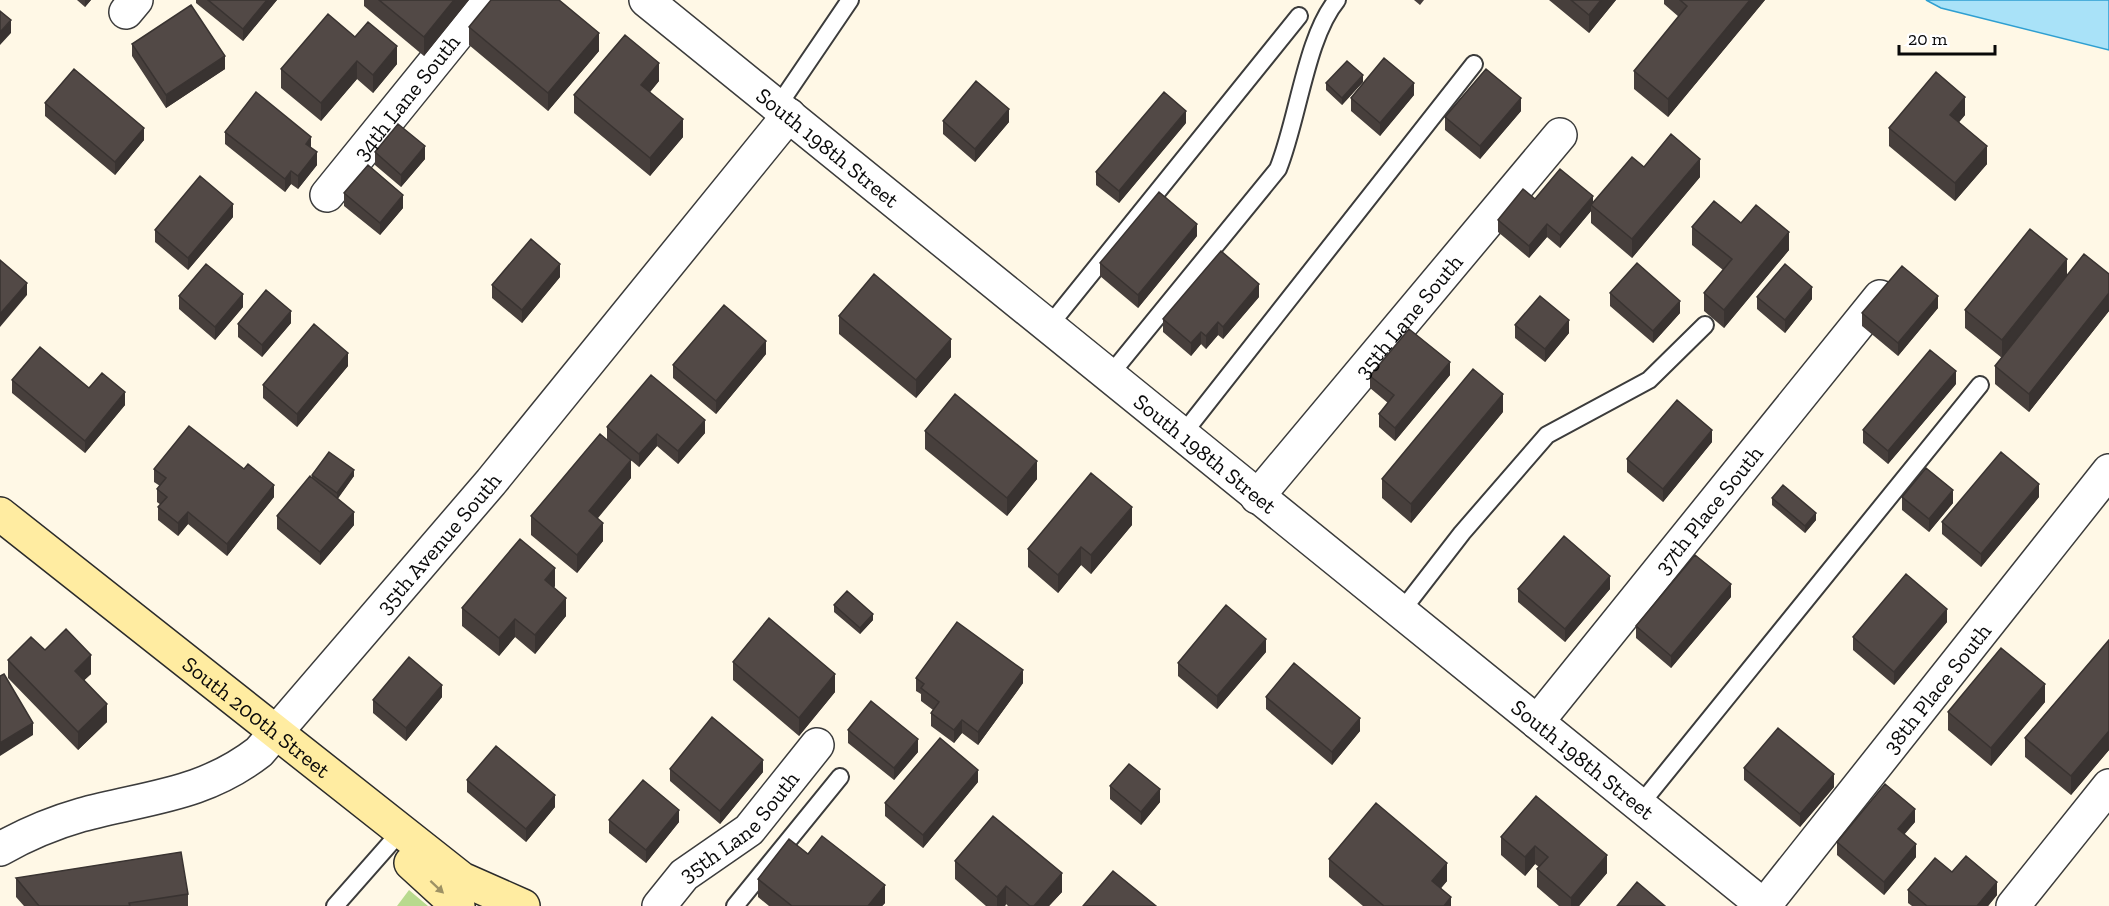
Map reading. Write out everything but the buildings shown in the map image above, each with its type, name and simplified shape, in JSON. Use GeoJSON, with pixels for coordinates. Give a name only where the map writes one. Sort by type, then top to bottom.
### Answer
{"type":"FeatureCollection","features":[{"type":"Feature","properties":{"kind":"main road","name":"South 200th Street"},"geometry":{"type":"LineString","coordinates":[[0,514],[462,879],[523,906]]}},
{"type":"Feature","properties":{"kind":"main road"},"geometry":{"type":"LineString","coordinates":[[402,830],[410,861],[458,906]]}},
{"type":"Feature","properties":{"kind":"street","name":"34th Lane South"},"geometry":{"type":"LineString","coordinates":[[327,195],[485,0]]}},
{"type":"Feature","properties":{"kind":"street","name":"South 198th Street"},"geometry":{"type":"LineString","coordinates":[[646,0],[1764,906]]}},
{"type":"Feature","properties":{"kind":"street","name":"35th Avenue South"},"geometry":{"type":"LineString","coordinates":[[0,849],[48,827],[82,815],[162,798],[200,786],[232,772],[259,752],[277,734],[491,482],[783,110]]}},
{"type":"Feature","properties":{"kind":"street","name":"35th Lane South"},"geometry":{"type":"LineString","coordinates":[[1257,497],[1560,135]]}},
{"type":"Feature","properties":{"kind":"street","name":"37th Place South"},"geometry":{"type":"LineString","coordinates":[[1537,722],[1881,297]]}},
{"type":"Feature","properties":{"kind":"street","name":"38th Place South"},"geometry":{"type":"LineString","coordinates":[[1764,906],[2109,471]]}},
{"type":"Feature","properties":{"kind":"street","name":"35th Lane South"},"geometry":{"type":"LineString","coordinates":[[659,906],[684,875],[749,830],[818,744]]}},
{"type":"Feature","properties":{"kind":"street"},"geometry":{"type":"LineString","coordinates":[[2013,906],[2109,786]]}},
{"type":"Feature","properties":{"kind":"lane"},"geometry":{"type":"LineString","coordinates":[[783,110],[850,0]]}},
{"type":"Feature","properties":{"kind":"lane"},"geometry":{"type":"LineString","coordinates":[[1109,376],[1278,169],[1290,140],[1317,35],[1328,11],[1337,0]]}},
{"type":"Feature","properties":{"kind":"lane"},"geometry":{"type":"LineString","coordinates":[[1049,326],[1299,16]]}},
{"type":"Feature","properties":{"kind":"lane"},"geometry":{"type":"LineString","coordinates":[[1182,435],[1474,64]]}},
{"type":"Feature","properties":{"kind":"lane"},"geometry":{"type":"LineString","coordinates":[[1400,613],[1461,532],[1547,435],[1649,380],[1705,325]]}},
{"type":"Feature","properties":{"kind":"lane"},"geometry":{"type":"LineString","coordinates":[[1639,806],[1980,385]]}},
{"type":"Feature","properties":{"kind":"lane"},"geometry":{"type":"LineString","coordinates":[[735,906],[840,777]]}},
{"type":"Feature","properties":{"kind":"lane"},"geometry":{"type":"LineString","coordinates":[[334,906],[402,830]]}},
{"type":"Feature","properties":{"kind":"green space"},"geometry":{"type":"Polygon","coordinates":[[[409,890],[428,906],[397,906],[409,890]]]}},
{"type":"Feature","properties":{"kind":"water"},"geometry":{"type":"Polygon","coordinates":[[[1926,0],[2109,0],[2109,50],[1941,8],[1926,0]]]}}]}
